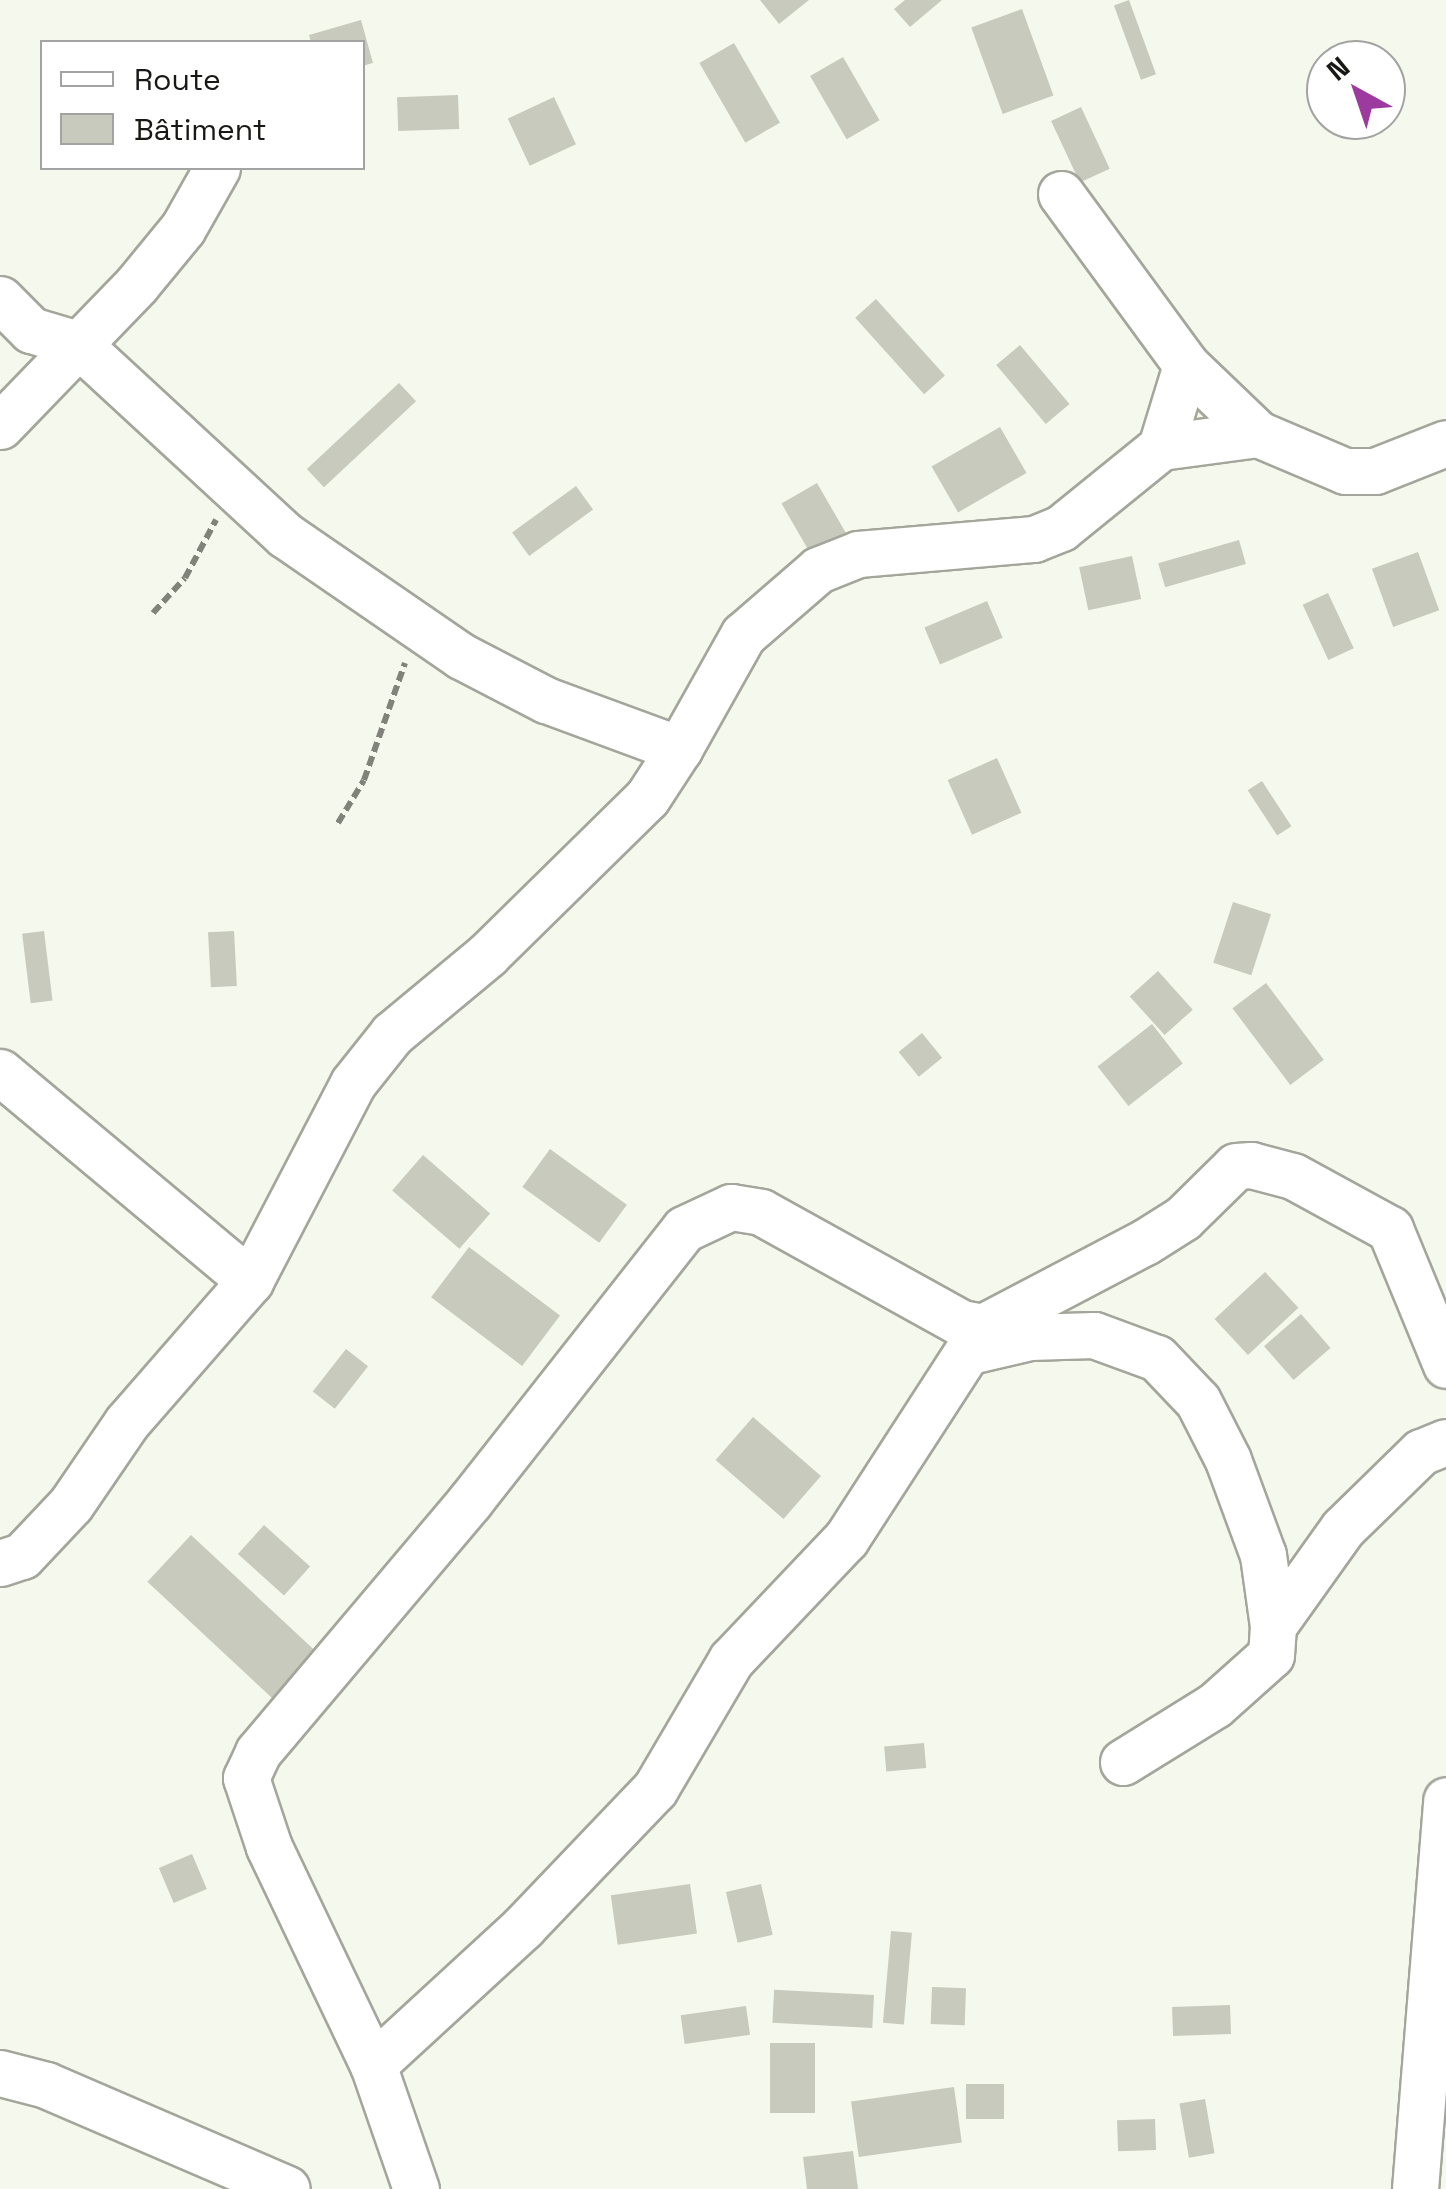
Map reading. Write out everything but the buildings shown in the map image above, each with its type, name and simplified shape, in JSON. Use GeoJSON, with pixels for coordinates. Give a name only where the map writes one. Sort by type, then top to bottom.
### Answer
{"type":"FeatureCollection","features":[{"type":"Feature","properties":{"kind":"street"},"geometry":{"type":"LineString","coordinates":[[0,426],[183,228],[216,170]]}},
{"type":"Feature","properties":{"kind":"street"},"geometry":{"type":"LineString","coordinates":[[1061,194],[1186,365],[1258,434],[1345,471],[1375,471],[1446,442]]}},
{"type":"Feature","properties":{"kind":"street"},"geometry":{"type":"LineString","coordinates":[[0,298],[31,330],[78,344],[286,535],[461,656],[546,700],[679,749]]}},
{"type":"Feature","properties":{"kind":"street"},"geometry":{"type":"LineString","coordinates":[[31,330],[34,386]]}},
{"type":"Feature","properties":{"kind":"street"},"geometry":{"type":"LineString","coordinates":[[1161,447],[1186,365]]}},
{"type":"Feature","properties":{"kind":"street"},"geometry":{"type":"LineString","coordinates":[[0,1563],[22,1556],[71,1504],[127,1422],[250,1280],[353,1084],[392,1034],[488,955],[647,798],[743,634],[818,570],[858,554],[1034,540],[1060,528],[1161,447],[1258,434]]}},
{"type":"Feature","properties":{"kind":"street"},"geometry":{"type":"LineString","coordinates":[[0,1072],[250,1280]]}},
{"type":"Feature","properties":{"kind":"street"},"geometry":{"type":"LineString","coordinates":[[373,2065],[523,1927],[655,1788],[730,1660],[846,1539],[976,1339],[1183,1218],[1220,1177],[1251,1165],[1293,1176],[1390,1229],[1446,1365]]}},
{"type":"Feature","properties":{"kind":"street"},"geometry":{"type":"LineString","coordinates":[[416,2189],[373,2065],[268,1847],[246,1778],[258,1752],[628,1306],[662,1254],[707,1214],[731,1207],[761,1212],[961,1324],[976,1339],[1094,1334],[1157,1358],[1198,1401],[1228,1460],[1263,1554],[1273,1626],[1272,1655],[1215,1704],[1122,1762]]}},
{"type":"Feature","properties":{"kind":"street"},"geometry":{"type":"LineString","coordinates":[[1273,1626],[1343,1528],[1421,1452],[1446,1442]]}},
{"type":"Feature","properties":{"kind":"street"},"geometry":{"type":"LineString","coordinates":[[1415,2189],[1441,1954],[1446,1800]]}},
{"type":"Feature","properties":{"kind":"street"},"geometry":{"type":"LineString","coordinates":[[0,2073],[46,2085],[287,2189]]}},
{"type":"Feature","properties":{"kind":"path"},"geometry":{"type":"LineString","coordinates":[[153,612],[185,578],[236,490]]}},
{"type":"Feature","properties":{"kind":"path"},"geometry":{"type":"LineString","coordinates":[[338,823],[364,780],[406,659],[394,608]]}}]}
